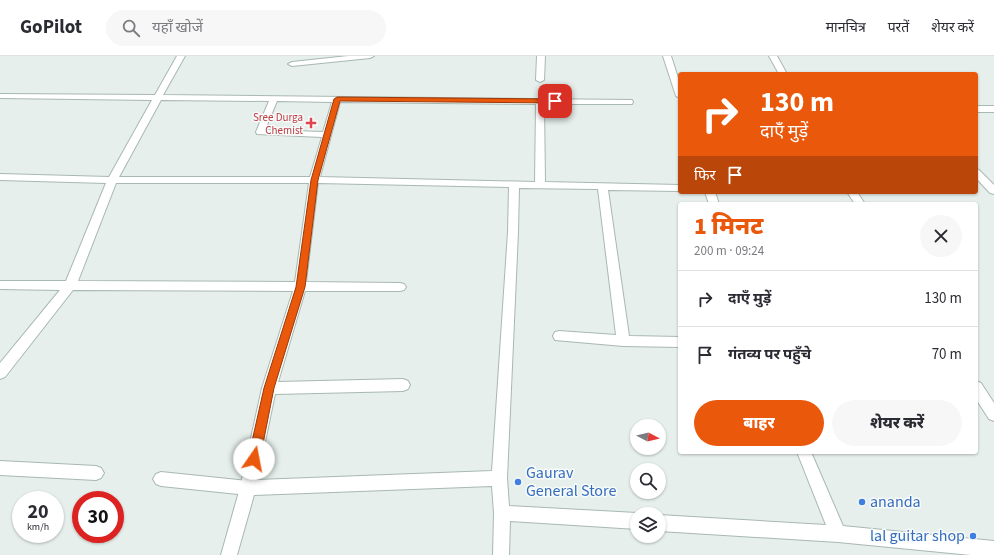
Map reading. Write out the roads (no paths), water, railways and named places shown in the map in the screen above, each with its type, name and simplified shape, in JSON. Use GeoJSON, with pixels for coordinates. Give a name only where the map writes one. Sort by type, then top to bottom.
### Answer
{"type":"FeatureCollection","features":[{"type":"Feature","properties":{"kind":"street"},"geometry":{"type":"LineString","coordinates":[[0,373],[71,284],[112,180],[181,56]]}},
{"type":"Feature","properties":{"kind":"street"},"geometry":{"type":"LineString","coordinates":[[292,64],[370,56]]}},
{"type":"Feature","properties":{"kind":"street"},"geometry":{"type":"LineString","coordinates":[[540,80],[541,56]]}},
{"type":"Feature","properties":{"kind":"street"},"geometry":{"type":"LineString","coordinates":[[667,56],[678,90]]}},
{"type":"Feature","properties":{"kind":"street"},"geometry":{"type":"LineString","coordinates":[[773,56],[782,72]]}},
{"type":"Feature","properties":{"kind":"street"},"geometry":{"type":"LineString","coordinates":[[0,96],[629,102]]}},
{"type":"Feature","properties":{"kind":"street"},"geometry":{"type":"LineString","coordinates":[[274,99],[260,132],[327,135]]}},
{"type":"Feature","properties":{"kind":"street"},"geometry":{"type":"LineString","coordinates":[[229,555],[248,488],[269,388],[300,287],[314,180],[337,99]]}},
{"type":"Feature","properties":{"kind":"street"},"geometry":{"type":"LineString","coordinates":[[540,101],[540,184]]}},
{"type":"Feature","properties":{"kind":"street"},"geometry":{"type":"LineString","coordinates":[[978,110],[994,109]]}},
{"type":"Feature","properties":{"kind":"street"},"geometry":{"type":"LineString","coordinates":[[978,174],[994,191]]}},
{"type":"Feature","properties":{"kind":"street"},"geometry":{"type":"LineString","coordinates":[[0,177],[112,180],[314,180],[678,188]]}},
{"type":"Feature","properties":{"kind":"street"},"geometry":{"type":"LineString","coordinates":[[978,183],[986,183]]}},
{"type":"Feature","properties":{"kind":"street"},"geometry":{"type":"LineString","coordinates":[[501,555],[502,513],[499,478],[513,232],[514,184]]}},
{"type":"Feature","properties":{"kind":"street"},"geometry":{"type":"LineString","coordinates":[[603,186],[623,342]]}},
{"type":"Feature","properties":{"kind":"street"},"geometry":{"type":"LineString","coordinates":[[0,284],[400,287]]}},
{"type":"Feature","properties":{"kind":"street"},"geometry":{"type":"LineString","coordinates":[[559,336],[623,342],[678,342]]}},
{"type":"Feature","properties":{"kind":"street"},"geometry":{"type":"LineString","coordinates":[[269,388],[403,385]]}},
{"type":"Feature","properties":{"kind":"street"},"geometry":{"type":"LineString","coordinates":[[978,390],[994,415]]}},
{"type":"Feature","properties":{"kind":"street"},"geometry":{"type":"LineString","coordinates":[[805,454],[838,534]]}},
{"type":"Feature","properties":{"kind":"street"},"geometry":{"type":"LineString","coordinates":[[0,468],[96,473]]}},
{"type":"Feature","properties":{"kind":"street"},"geometry":{"type":"LineString","coordinates":[[161,479],[248,488],[499,478]]}},
{"type":"Feature","properties":{"kind":"street"},"geometry":{"type":"LineString","coordinates":[[502,513],[630,521]]}},
{"type":"Feature","properties":{"kind":"street"},"geometry":{"type":"LineString","coordinates":[[666,523],[838,534],[994,549]]}},
{"type":"Feature","properties":{"kind":"place","name":"Sree Durga Chemist"},"geometry":{"type":"Point","coordinates":[311,123]}},
{"type":"Feature","properties":{"kind":"place","name":"Gaurav General Store"},"geometry":{"type":"Point","coordinates":[518,482]}},
{"type":"Feature","properties":{"kind":"place","name":"ananda"},"geometry":{"type":"Point","coordinates":[862,502]}},
{"type":"Feature","properties":{"kind":"place","name":"lal guitar shop"},"geometry":{"type":"Point","coordinates":[973,536]}}]}
